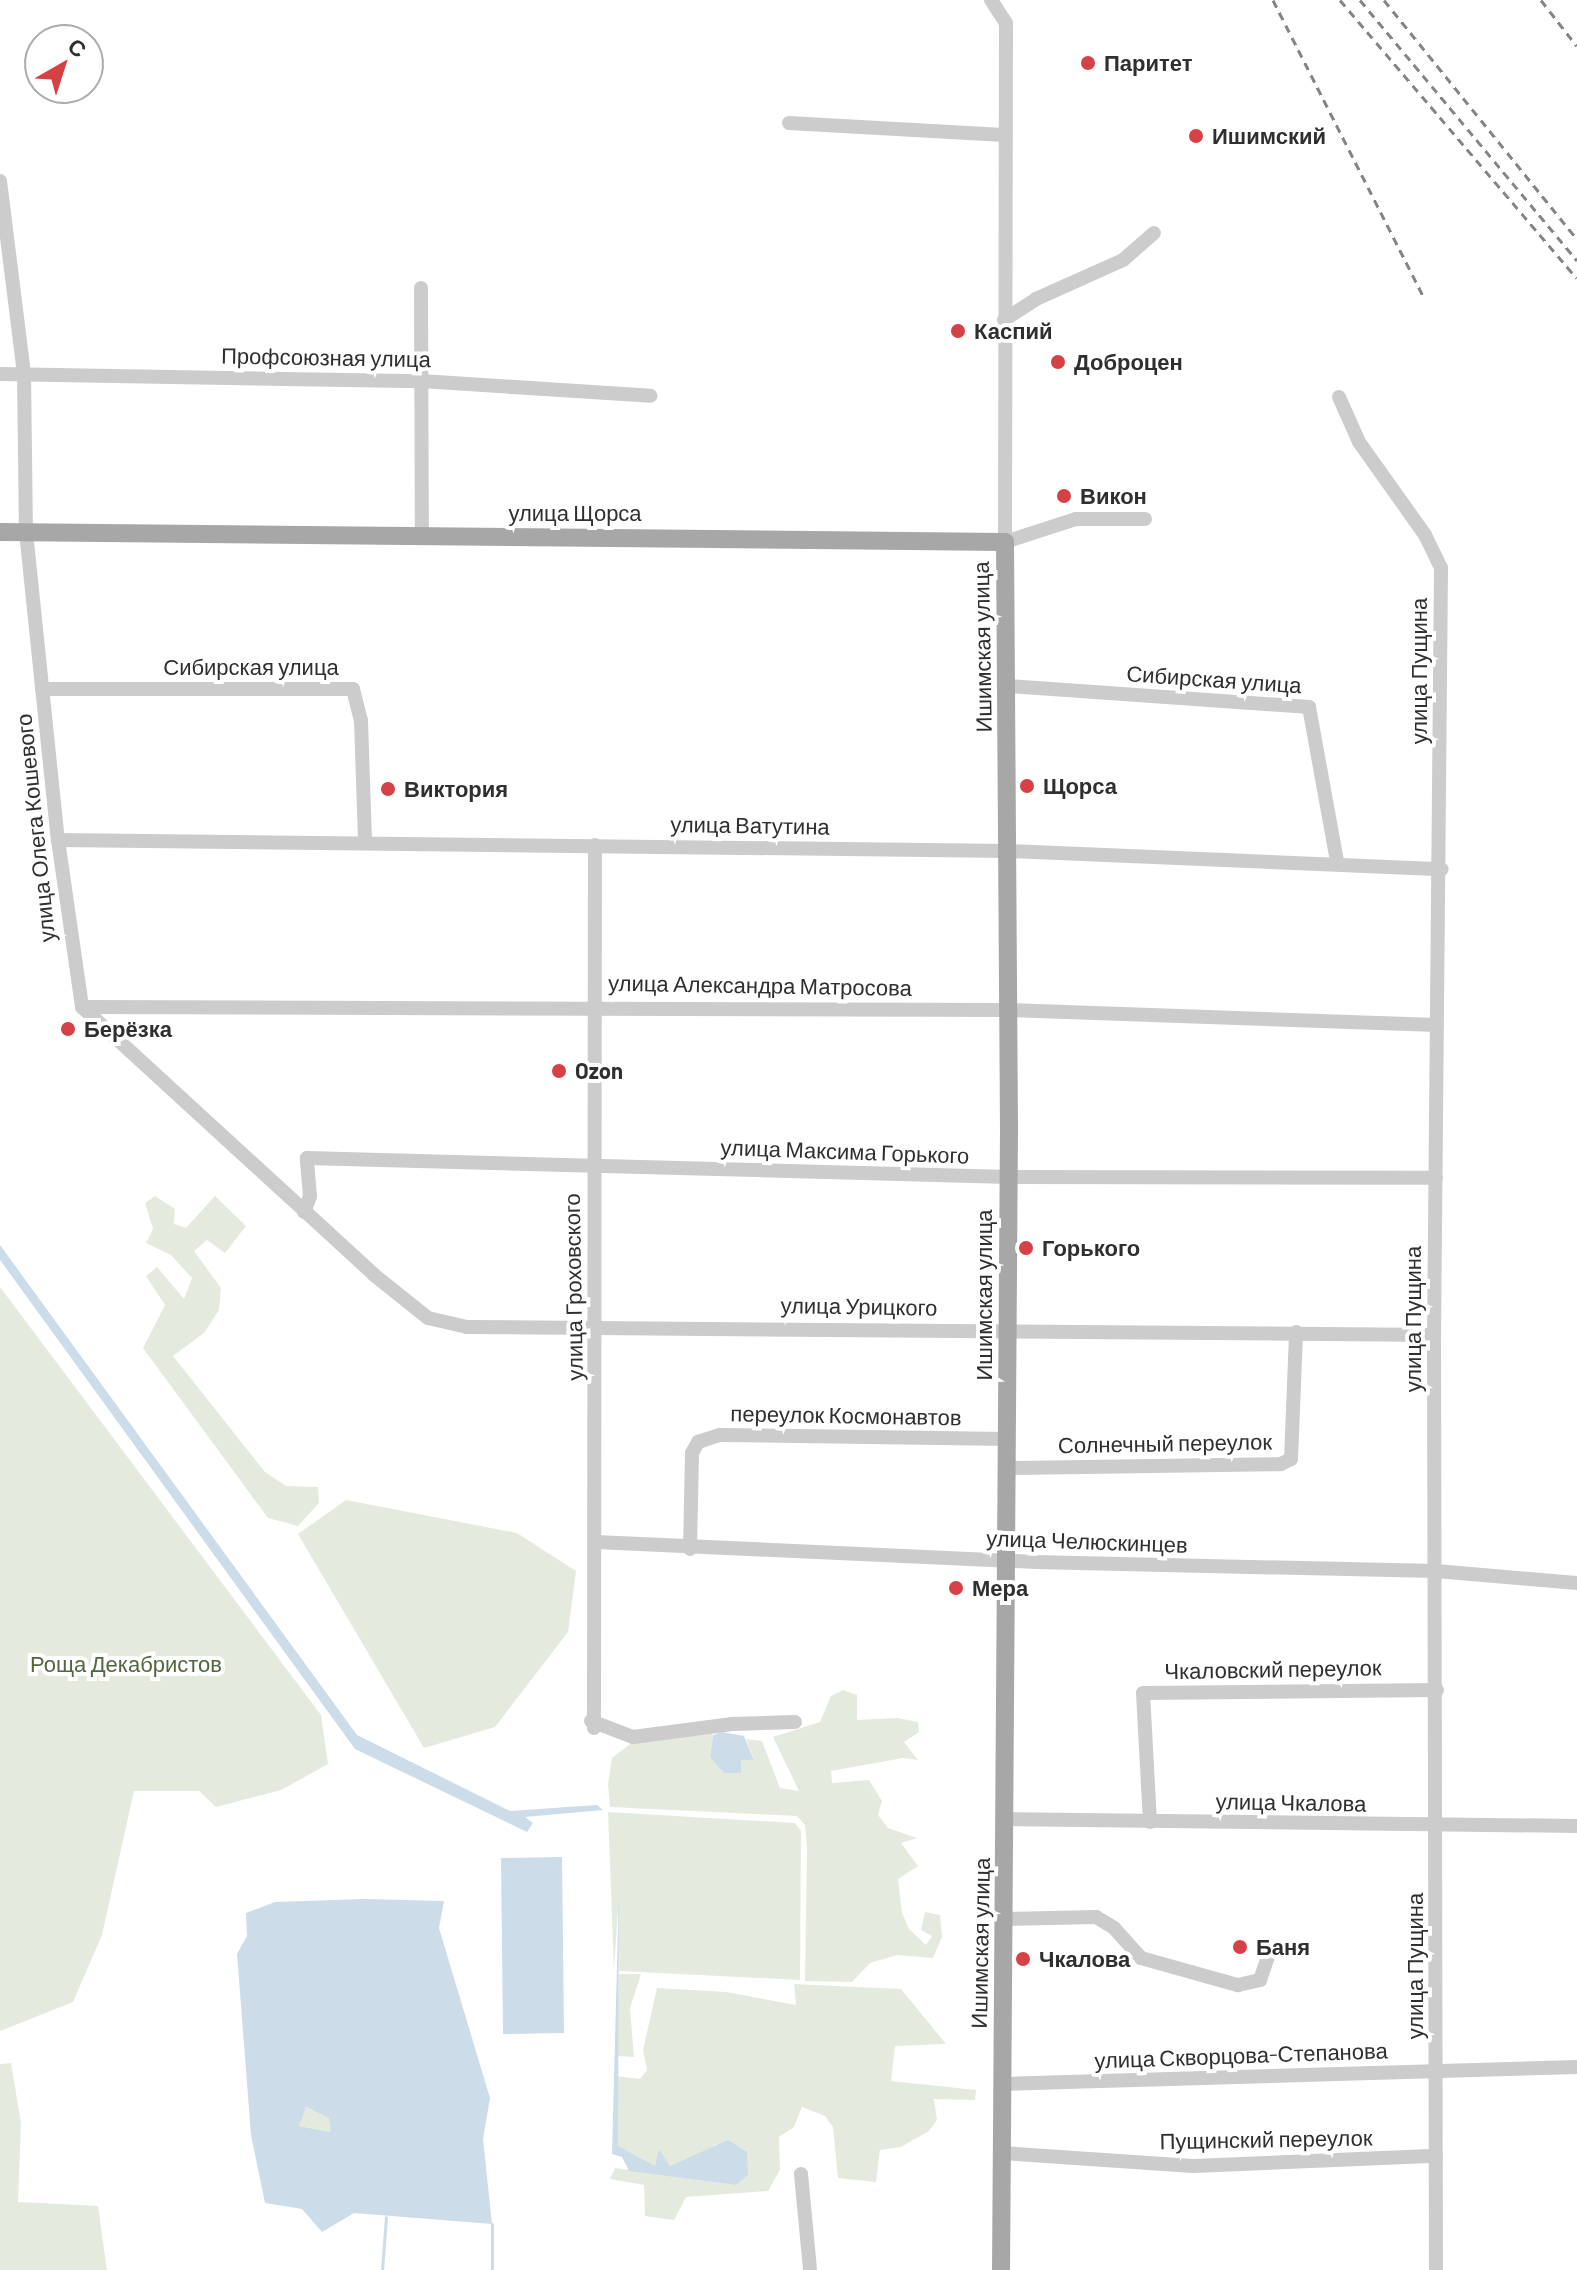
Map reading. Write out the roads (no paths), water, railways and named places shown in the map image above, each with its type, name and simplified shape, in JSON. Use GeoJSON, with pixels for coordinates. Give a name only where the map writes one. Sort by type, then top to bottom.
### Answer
{"type":"FeatureCollection","features":[{"type":"Feature","properties":{"kind":"main road","name":"улица Щорса"},"geometry":{"type":"LineString","coordinates":[[0,532],[1005,542]]}},
{"type":"Feature","properties":{"kind":"main road","name":"Ишимская улица"},"geometry":{"type":"LineString","coordinates":[[1001,2270],[1009,1177],[1005,542]]}},
{"type":"Feature","properties":{"kind":"street","name":"Ишимская улица"},"geometry":{"type":"LineString","coordinates":[[991,0],[1006,23],[1005,542]]}},
{"type":"Feature","properties":{"kind":"street"},"geometry":{"type":"LineString","coordinates":[[789,123],[1004,135]]}},
{"type":"Feature","properties":{"kind":"street","name":"улица Олега Кошевого"},"geometry":{"type":"LineString","coordinates":[[0,181],[4,248],[24,373],[26,532],[58,840],[82,1007]]}},
{"type":"Feature","properties":{"kind":"street"},"geometry":{"type":"LineString","coordinates":[[1004,320],[1036,299],[1123,260],[1154,233]]}},
{"type":"Feature","properties":{"kind":"street"},"geometry":{"type":"LineString","coordinates":[[421,288],[422,536]]}},
{"type":"Feature","properties":{"kind":"street","name":"Профсоюзная улица"},"geometry":{"type":"LineString","coordinates":[[0,374],[421,381],[651,396]]}},
{"type":"Feature","properties":{"kind":"street","name":"улица Пущина"},"geometry":{"type":"LineString","coordinates":[[1339,397],[1359,442],[1425,535],[1441,568],[1442,869],[1434,1335],[1438,1826],[1436,2270]]}},
{"type":"Feature","properties":{"kind":"street","name":"улица Щорса"},"geometry":{"type":"LineString","coordinates":[[1005,542],[1076,519],[1145,519]]}},
{"type":"Feature","properties":{"kind":"street","name":"Сибирская улица"},"geometry":{"type":"LineString","coordinates":[[1008,686],[1309,707],[1337,861]]}},
{"type":"Feature","properties":{"kind":"street","name":"Сибирская улица"},"geometry":{"type":"LineString","coordinates":[[42,689],[353,689],[361,720],[365,843]]}},
{"type":"Feature","properties":{"kind":"street","name":"улица Ватутина"},"geometry":{"type":"LineString","coordinates":[[58,840],[1008,851],[1337,861],[1442,869]]}},
{"type":"Feature","properties":{"kind":"street","name":"улица Гроховского"},"geometry":{"type":"LineString","coordinates":[[595,845],[596,1542],[593,1725],[633,1737],[732,1724],[795,1722]]}},
{"type":"Feature","properties":{"kind":"street","name":"улица Александра Матросова"},"geometry":{"type":"LineString","coordinates":[[82,1007],[593,1005],[1008,1010],[1437,1025]]}},
{"type":"Feature","properties":{"kind":"street"},"geometry":{"type":"LineString","coordinates":[[82,1007],[304,1212]]}},
{"type":"Feature","properties":{"kind":"street","name":"улица Максима Горького"},"geometry":{"type":"LineString","coordinates":[[304,1212],[310,1196],[307,1158],[1009,1177],[1436,1178]]}},
{"type":"Feature","properties":{"kind":"street","name":"улица Урицкого"},"geometry":{"type":"LineString","coordinates":[[304,1212],[428,1318],[466,1327],[596,1325],[1434,1335]]}},
{"type":"Feature","properties":{"kind":"street","name":"Солнечный переулок"},"geometry":{"type":"LineString","coordinates":[[1008,1468],[1281,1464],[1291,1459],[1296,1332]]}},
{"type":"Feature","properties":{"kind":"street","name":"переулок Космонавтов"},"geometry":{"type":"LineString","coordinates":[[690,1549],[692,1453],[698,1442],[720,1435],[1008,1439]]}},
{"type":"Feature","properties":{"kind":"street","name":"улица Челюскинцев"},"geometry":{"type":"LineString","coordinates":[[596,1542],[690,1549],[1006,1561],[1436,1571],[1577,1583]]}},
{"type":"Feature","properties":{"kind":"street","name":"Чкаловский переулок"},"geometry":{"type":"LineString","coordinates":[[1150,1822],[1143,1693],[1437,1690]]}},
{"type":"Feature","properties":{"kind":"street","name":"улица Чкалова"},"geometry":{"type":"LineString","coordinates":[[1004,1819],[1577,1826]]}},
{"type":"Feature","properties":{"kind":"street"},"geometry":{"type":"LineString","coordinates":[[1005,1919],[1096,1917],[1141,1958],[1238,1985],[1260,1980],[1268,1957]]}},
{"type":"Feature","properties":{"kind":"street","name":"улица Скворцова-Степанова"},"geometry":{"type":"LineString","coordinates":[[1002,2084],[1577,2067]]}},
{"type":"Feature","properties":{"kind":"street","name":"Пущинский переулок"},"geometry":{"type":"LineString","coordinates":[[1002,2153],[1193,2166],[1436,2156]]}},
{"type":"Feature","properties":{"kind":"street"},"geometry":{"type":"LineString","coordinates":[[801,2174],[810,2270]]}},
{"type":"Feature","properties":{"kind":"water"},"geometry":{"type":"Polygon","coordinates":[[[0,1245],[357,1735],[510,1811],[597,1805],[603,1810],[525,1817],[533,1823],[527,1832],[355,1749],[0,1260],[0,1245]]]}},
{"type":"Feature","properties":{"kind":"water"},"geometry":{"type":"Polygon","coordinates":[[[722,1732],[744,1736],[754,1760],[741,1760],[741,1773],[724,1773],[710,1757],[713,1735],[722,1732]]]}},
{"type":"Feature","properties":{"kind":"water"},"geometry":{"type":"Polygon","coordinates":[[[562,1857],[564,2033],[503,2034],[501,1858],[562,1857]]]}},
{"type":"Feature","properties":{"kind":"water"},"geometry":{"type":"Polygon","coordinates":[[[619,1889],[618,2146],[655,2166],[659,2149],[670,2166],[728,2140],[747,2152],[748,2175],[736,2185],[629,2171],[622,2157],[612,2154],[619,1889]]]}},
{"type":"Feature","properties":{"kind":"water"},"geometry":{"type":"Polygon","coordinates":[[[363,1899],[444,1901],[439,1928],[490,2098],[483,2139],[492,2224],[354,2213],[322,2232],[302,2209],[265,2203],[251,2135],[237,1954],[247,1936],[246,1913],[275,1902],[363,1899]],[[306,2107],[299,2126],[331,2132],[329,2118],[306,2107]]]}},
{"type":"Feature","properties":{"kind":"waterway"},"geometry":{"type":"LineString","coordinates":[[382,2270],[386,2217]]}},
{"type":"Feature","properties":{"kind":"waterway"},"geometry":{"type":"LineString","coordinates":[[492,2224],[492,2270]]}},
{"type":"Feature","properties":{"kind":"railway"},"geometry":{"type":"LineString","coordinates":[[1273,0],[1423,296]]}},
{"type":"Feature","properties":{"kind":"railway"},"geometry":{"type":"LineString","coordinates":[[1340,0],[1577,278]]}},
{"type":"Feature","properties":{"kind":"railway"},"geometry":{"type":"LineString","coordinates":[[1360,0],[1577,260]]}},
{"type":"Feature","properties":{"kind":"railway"},"geometry":{"type":"LineString","coordinates":[[1384,0],[1577,239]]}},
{"type":"Feature","properties":{"kind":"railway"},"geometry":{"type":"LineString","coordinates":[[1541,0],[1577,46]]}},
{"type":"Feature","properties":{"kind":"place","name":"Паритет"},"geometry":{"type":"Point","coordinates":[1088,63]}},
{"type":"Feature","properties":{"kind":"place","name":"Ишимский"},"geometry":{"type":"Point","coordinates":[1196,136]}},
{"type":"Feature","properties":{"kind":"place","name":"Каспий"},"geometry":{"type":"Point","coordinates":[958,331]}},
{"type":"Feature","properties":{"kind":"place","name":"Доброцен"},"geometry":{"type":"Point","coordinates":[1058,362]}},
{"type":"Feature","properties":{"kind":"place","name":"Викон"},"geometry":{"type":"Point","coordinates":[1064,496]}},
{"type":"Feature","properties":{"kind":"place","name":"Щорса"},"geometry":{"type":"Point","coordinates":[1027,786]}},
{"type":"Feature","properties":{"kind":"place","name":"Виктория"},"geometry":{"type":"Point","coordinates":[388,789]}},
{"type":"Feature","properties":{"kind":"place","name":"Берёзка"},"geometry":{"type":"Point","coordinates":[68,1029]}},
{"type":"Feature","properties":{"kind":"place","name":"Ozon"},"geometry":{"type":"Point","coordinates":[559,1071]}},
{"type":"Feature","properties":{"kind":"place","name":"Горького"},"geometry":{"type":"Point","coordinates":[1026,1248]}},
{"type":"Feature","properties":{"kind":"place","name":"Мера"},"geometry":{"type":"Point","coordinates":[956,1588]}},
{"type":"Feature","properties":{"kind":"place","name":"Баня"},"geometry":{"type":"Point","coordinates":[1240,1947]}},
{"type":"Feature","properties":{"kind":"place","name":"Чкалова"},"geometry":{"type":"Point","coordinates":[1023,1959]}},
{"type":"Feature","properties":{"kind":"park label","name":"Роща Декабристов"},"geometry":{"type":"Point","coordinates":[126,1664]}}]}
